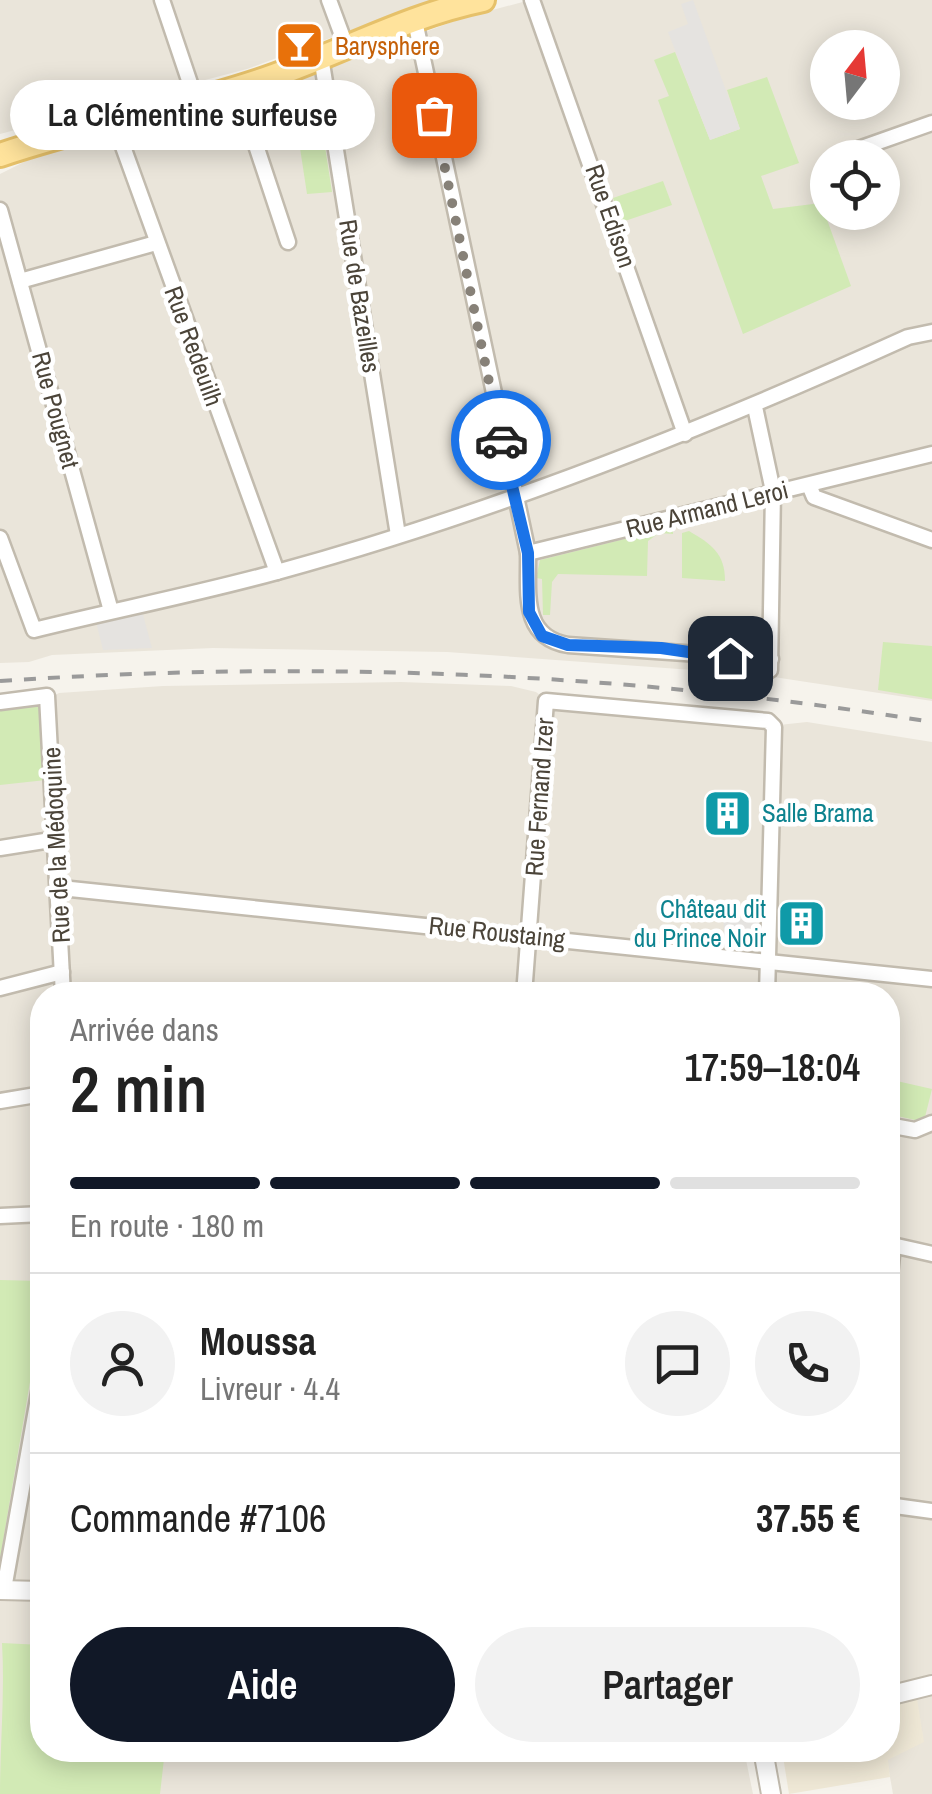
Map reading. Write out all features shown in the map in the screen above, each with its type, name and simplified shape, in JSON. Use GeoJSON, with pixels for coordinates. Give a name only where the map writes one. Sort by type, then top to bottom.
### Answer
{"type":"FeatureCollection","features":[{"type":"Feature","properties":{"kind":"main road"},"geometry":{"type":"LineString","coordinates":[[0,155],[112,118],[237,88],[468,2]]}},
{"type":"Feature","properties":{"kind":"street"},"geometry":{"type":"LineString","coordinates":[[162,0],[195,98]]}},
{"type":"Feature","properties":{"kind":"street"},"geometry":{"type":"LineString","coordinates":[[329,0],[346,46]]}},
{"type":"Feature","properties":{"kind":"street","name":"Rue Edison"},"geometry":{"type":"LineString","coordinates":[[532,0],[685,434]]}},
{"type":"Feature","properties":{"kind":"street"},"geometry":{"type":"LineString","coordinates":[[416,21],[528,553],[529,612],[536,629],[550,640],[568,645],[770,664],[773,491],[755,407]]}},
{"type":"Feature","properties":{"kind":"street","name":"Rue de Bazeilles"},"geometry":{"type":"LineString","coordinates":[[321,56],[398,535]]}},
{"type":"Feature","properties":{"kind":"street"},"geometry":{"type":"LineString","coordinates":[[237,88],[288,242]]}},
{"type":"Feature","properties":{"kind":"street","name":"Rue Redeuilh"},"geometry":{"type":"LineString","coordinates":[[112,118],[277,572]]}},
{"type":"Feature","properties":{"kind":"street"},"geometry":{"type":"LineString","coordinates":[[884,140],[932,123]]}},
{"type":"Feature","properties":{"kind":"street","name":"Rue Pougnet"},"geometry":{"type":"LineString","coordinates":[[0,210],[111,611]]}},
{"type":"Feature","properties":{"kind":"street"},"geometry":{"type":"LineString","coordinates":[[20,281],[156,243]]}},
{"type":"Feature","properties":{"kind":"street"},"geometry":{"type":"LineString","coordinates":[[0,538],[34,630],[277,572],[398,535],[685,434],[755,407],[908,337],[932,332]]}},
{"type":"Feature","properties":{"kind":"street"},"geometry":{"type":"LineString","coordinates":[[810,485],[932,454]]}},
{"type":"Feature","properties":{"kind":"street","name":"Rue Armand Leroi"},"geometry":{"type":"LineString","coordinates":[[528,553],[810,485],[814,497],[932,540]]}},
{"type":"Feature","properties":{"kind":"street","name":"Rue de la Médoquine"},"geometry":{"type":"LineString","coordinates":[[0,702],[48,696],[61,888],[62,982]]}},
{"type":"Feature","properties":{"kind":"street","name":"Rue Fernand Izer"},"geometry":{"type":"LineString","coordinates":[[525,982],[546,701],[768,721],[774,727],[768,960]]}},
{"type":"Feature","properties":{"kind":"street"},"geometry":{"type":"LineString","coordinates":[[0,848],[57,839]]}},
{"type":"Feature","properties":{"kind":"street","name":"Rue Roustaing"},"geometry":{"type":"LineString","coordinates":[[61,888],[932,978]]}},
{"type":"Feature","properties":{"kind":"street"},"geometry":{"type":"LineString","coordinates":[[768,960],[768,982]]}},
{"type":"Feature","properties":{"kind":"street"},"geometry":{"type":"LineString","coordinates":[[0,988],[62,972]]}},
{"type":"Feature","properties":{"kind":"street"},"geometry":{"type":"LineString","coordinates":[[0,1101],[30,1096]]}},
{"type":"Feature","properties":{"kind":"street"},"geometry":{"type":"LineString","coordinates":[[900,1127],[916,1130],[932,1122]]}},
{"type":"Feature","properties":{"kind":"street"},"geometry":{"type":"LineString","coordinates":[[0,1216],[30,1215]]}},
{"type":"Feature","properties":{"kind":"street"},"geometry":{"type":"LineString","coordinates":[[900,1247],[932,1254]]}},
{"type":"Feature","properties":{"kind":"street"},"geometry":{"type":"LineString","coordinates":[[30,1440],[2,1590],[30,1591]]}},
{"type":"Feature","properties":{"kind":"street"},"geometry":{"type":"LineString","coordinates":[[900,1507],[932,1511]]}},
{"type":"Feature","properties":{"kind":"street"},"geometry":{"type":"LineString","coordinates":[[900,1693],[932,1686]]}},
{"type":"Feature","properties":{"kind":"street"},"geometry":{"type":"LineString","coordinates":[[765,1762],[772,1794]]}},
{"type":"Feature","properties":{"kind":"shaded area"},"geometry":{"type":"Polygon","coordinates":[[[0,0],[432,0],[247,69],[0,134],[0,0]]]}},
{"type":"Feature","properties":{"kind":"shaded area"},"geometry":{"type":"Polygon","coordinates":[[[530,0],[932,0],[932,701],[761,675],[447,652],[213,648],[52,655],[29,662],[0,663],[0,174],[42,153],[248,97],[463,18],[530,0]]]}},
{"type":"Feature","properties":{"kind":"shaded area"},"geometry":{"type":"Polygon","coordinates":[[[693,0],[740,129],[710,140],[668,32],[688,24],[681,4],[693,0]]]}},
{"type":"Feature","properties":{"kind":"shaded area"},"geometry":{"type":"Polygon","coordinates":[[[142,611],[152,648],[103,650],[96,622],[142,611]]]}},
{"type":"Feature","properties":{"kind":"shaded area"},"geometry":{"type":"Polygon","coordinates":[[[401,682],[511,686],[536,692],[556,707],[760,727],[807,722],[932,742],[932,1794],[893,1794],[887,1762],[900,1762],[900,1734],[917,1699],[900,1703],[900,982],[30,982],[30,1762],[746,1762],[753,1794],[0,1794],[0,710],[40,704],[59,693],[163,686],[401,682]]]}},
{"type":"Feature","properties":{"kind":"shaded area"},"geometry":{"type":"Polygon","coordinates":[[[724,911],[759,915],[759,947],[723,946],[724,911]]]}},
{"type":"Feature","properties":{"kind":"shaded area"},"geometry":{"type":"Polygon","coordinates":[[[917,1699],[924,1742],[900,1754],[900,1703],[917,1699]]]}},
{"type":"Feature","properties":{"kind":"shaded area"},"geometry":{"type":"Polygon","coordinates":[[[784,1762],[888,1762],[890,1777],[789,1794],[784,1762]]]}},
{"type":"Feature","properties":{"kind":"green space"},"geometry":{"type":"Polygon","coordinates":[[[675,52],[710,140],[740,129],[727,90],[767,77],[799,163],[761,176],[773,209],[810,204],[810,230],[831,230],[851,286],[743,334],[658,100],[669,96],[654,60],[675,52]]]}},
{"type":"Feature","properties":{"kind":"green space"},"geometry":{"type":"Polygon","coordinates":[[[324,140],[332,192],[307,194],[300,148],[324,140]]]}},
{"type":"Feature","properties":{"kind":"green space"},"geometry":{"type":"Polygon","coordinates":[[[663,181],[672,205],[622,222],[613,198],[663,181]]]}},
{"type":"Feature","properties":{"kind":"green space"},"geometry":{"type":"Polygon","coordinates":[[[673,527],[673,534],[659,533],[648,541],[647,576],[558,574],[552,582],[550,615],[543,615],[542,579],[536,578],[540,560],[673,527]]]}},
{"type":"Feature","properties":{"kind":"green space"},"geometry":{"type":"Polygon","coordinates":[[[689,531],[715,550],[725,581],[682,578],[682,533],[689,531]]]}},
{"type":"Feature","properties":{"kind":"green space"},"geometry":{"type":"Polygon","coordinates":[[[883,642],[932,646],[932,699],[878,690],[883,642]]]}},
{"type":"Feature","properties":{"kind":"green space"},"geometry":{"type":"Polygon","coordinates":[[[40,704],[46,780],[0,785],[0,710],[40,704]]]}},
{"type":"Feature","properties":{"kind":"green space"},"geometry":{"type":"Polygon","coordinates":[[[900,1082],[932,1089],[925,1117],[915,1120],[900,1117],[900,1082]]]}},
{"type":"Feature","properties":{"kind":"green space"},"geometry":{"type":"Polygon","coordinates":[[[0,1280],[30,1281],[30,1382],[0,1559],[0,1280]]]}},
{"type":"Feature","properties":{"kind":"green space"},"geometry":{"type":"Polygon","coordinates":[[[2,1643],[30,1644],[30,1762],[164,1762],[160,1794],[0,1794],[2,1643]]]}},
{"type":"Feature","properties":{"kind":"railway"},"geometry":{"type":"LineString","coordinates":[[0,681],[234,672],[467,675],[700,692],[932,722]]}},
{"type":"Feature","properties":{"kind":"way so far"},"geometry":{"type":"LineString","coordinates":[[434,115],[501,440]]}},
{"type":"Feature","properties":{"kind":"place","name":"Barysphere"},"geometry":{"type":"Point","coordinates":[300,46]}},
{"type":"Feature","properties":{"kind":"place","name":"La Clémentine surfeuse"},"geometry":{"type":"Point","coordinates":[434,115]}},
{"type":"Feature","properties":{"kind":"place","name":"Salle Brama"},"geometry":{"type":"Point","coordinates":[727,813]}},
{"type":"Feature","properties":{"kind":"place","name":"Château dit du Prince Noir"},"geometry":{"type":"Point","coordinates":[801,923]}},
{"type":"Feature","properties":{"kind":"route"},"geometry":{"type":"LineString","coordinates":[[501,440],[528,553],[529,612],[542,636],[568,645],[661,648],[730,658]]}}]}
